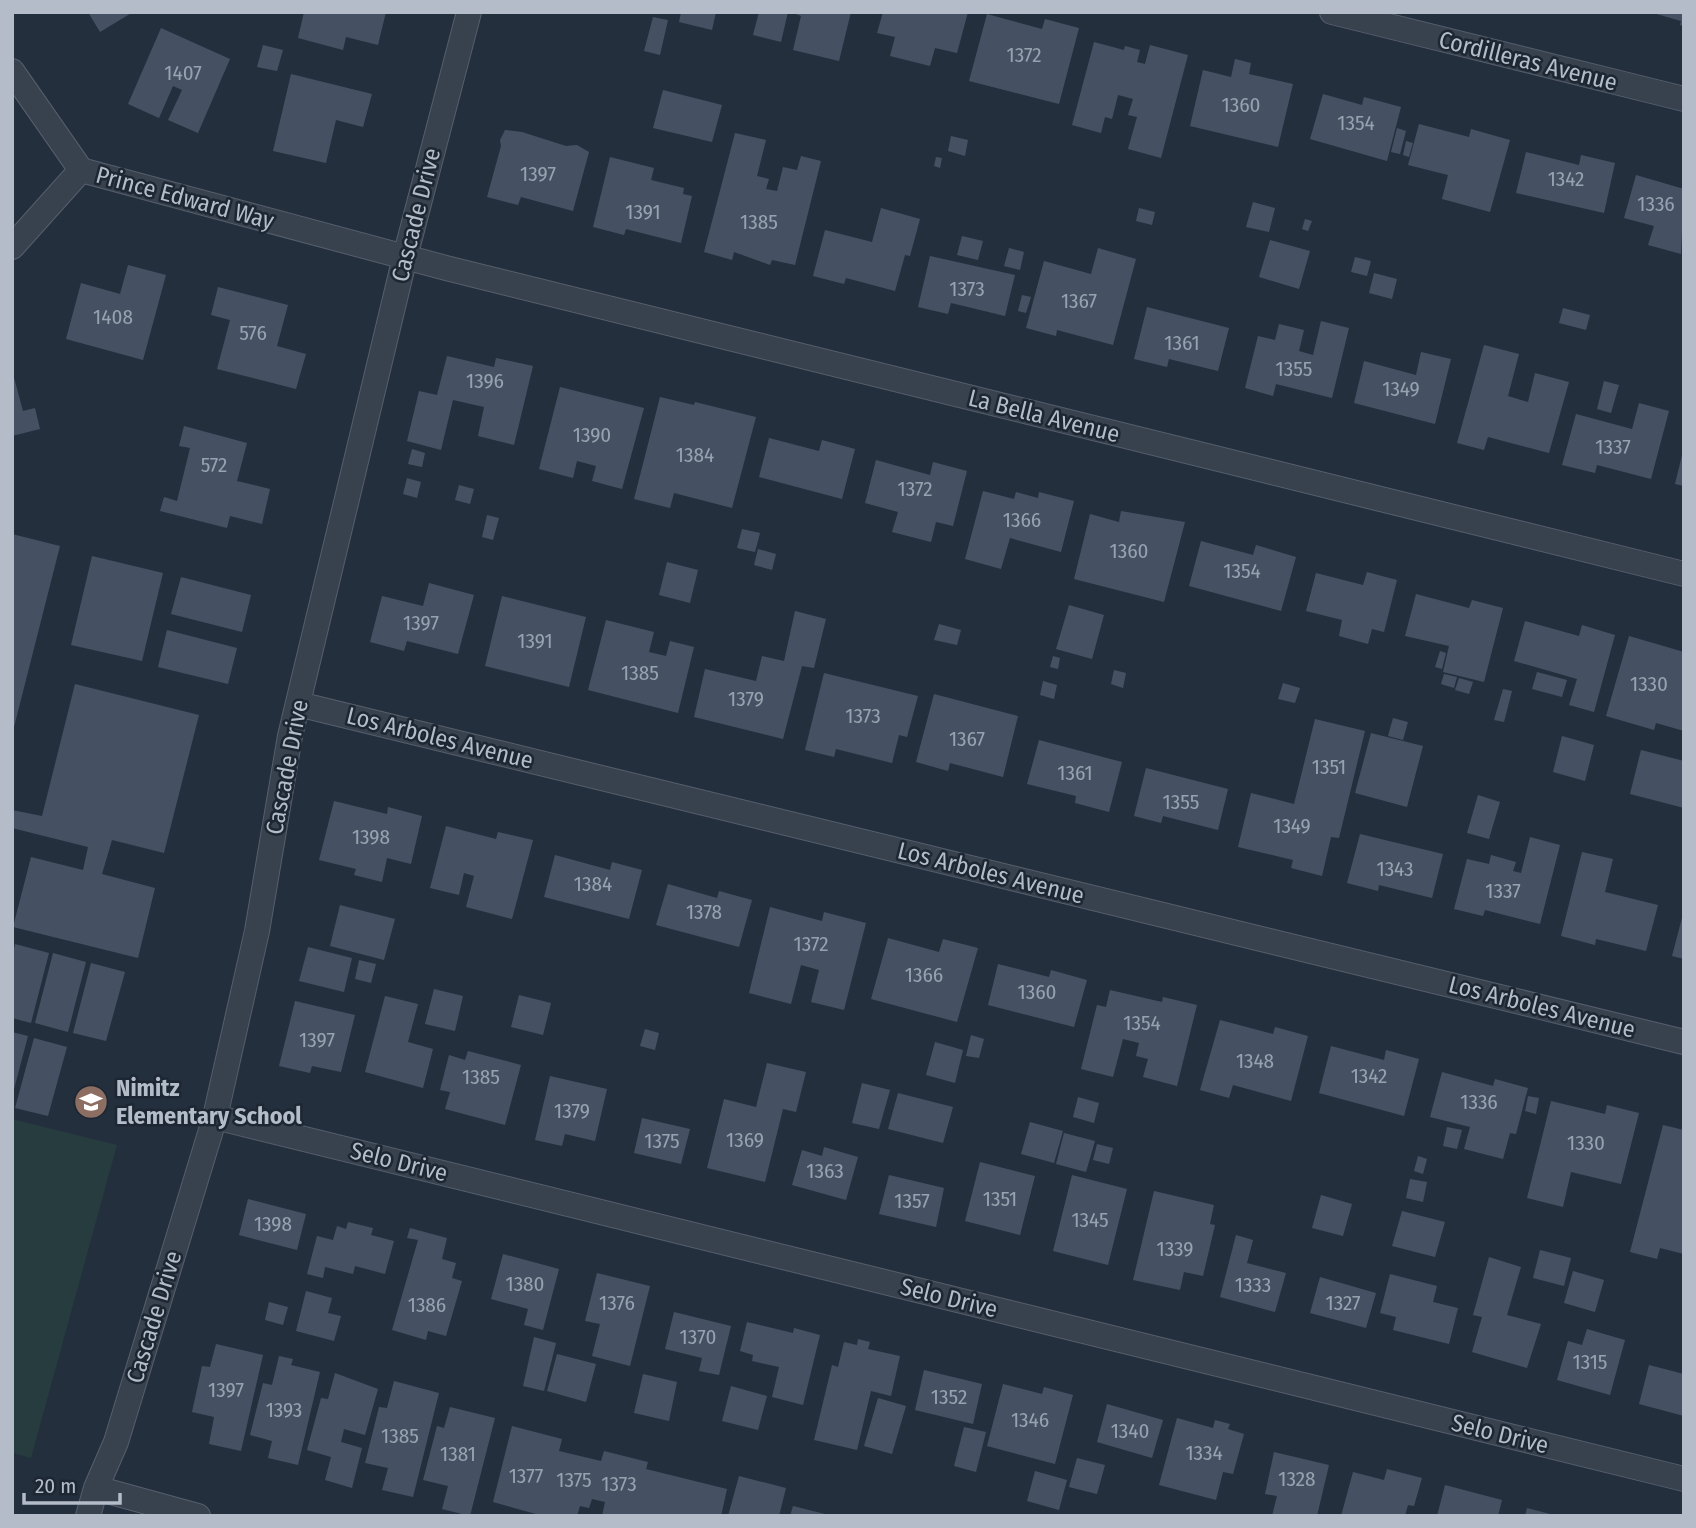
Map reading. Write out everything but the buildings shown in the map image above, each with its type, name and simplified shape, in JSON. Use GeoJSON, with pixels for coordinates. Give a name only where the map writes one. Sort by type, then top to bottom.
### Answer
{"type":"FeatureCollection","features":[{"type":"Feature","properties":{"kind":"street","name":"Cascade Drive"},"geometry":{"type":"LineString","coordinates":[[88,1516],[96,1488],[116,1443],[215,1117],[257,931],[287,751],[405,257],[469,12]]}},
{"type":"Feature","properties":{"kind":"street","name":"Cordilleras Avenue"},"geometry":{"type":"LineString","coordinates":[[1332,12],[1684,99]]}},
{"type":"Feature","properties":{"kind":"street","name":"Prince Edward Way"},"geometry":{"type":"LineString","coordinates":[[12,71],[81,170],[405,257]]}},
{"type":"Feature","properties":{"kind":"street"},"geometry":{"type":"LineString","coordinates":[[12,247],[81,170]]}},
{"type":"Feature","properties":{"kind":"street","name":"La Bella Avenue"},"geometry":{"type":"LineString","coordinates":[[405,257],[1684,574]]}},
{"type":"Feature","properties":{"kind":"street","name":"Los Arboles Avenue"},"geometry":{"type":"LineString","coordinates":[[298,704],[1684,1042]]}},
{"type":"Feature","properties":{"kind":"street","name":"Selo Drive"},"geometry":{"type":"LineString","coordinates":[[215,1117],[1684,1479]]}},
{"type":"Feature","properties":{"kind":"street"},"geometry":{"type":"LineString","coordinates":[[96,1488],[198,1516]]}},
{"type":"Feature","properties":{"kind":"green space"},"geometry":{"type":"Polygon","coordinates":[[[12,1119],[117,1145],[31,1458],[12,1453],[12,1119]]]}},
{"type":"Feature","properties":{"kind":"place","name":"Nimitz Elementary School"},"geometry":{"type":"Point","coordinates":[91,1102]}}]}
